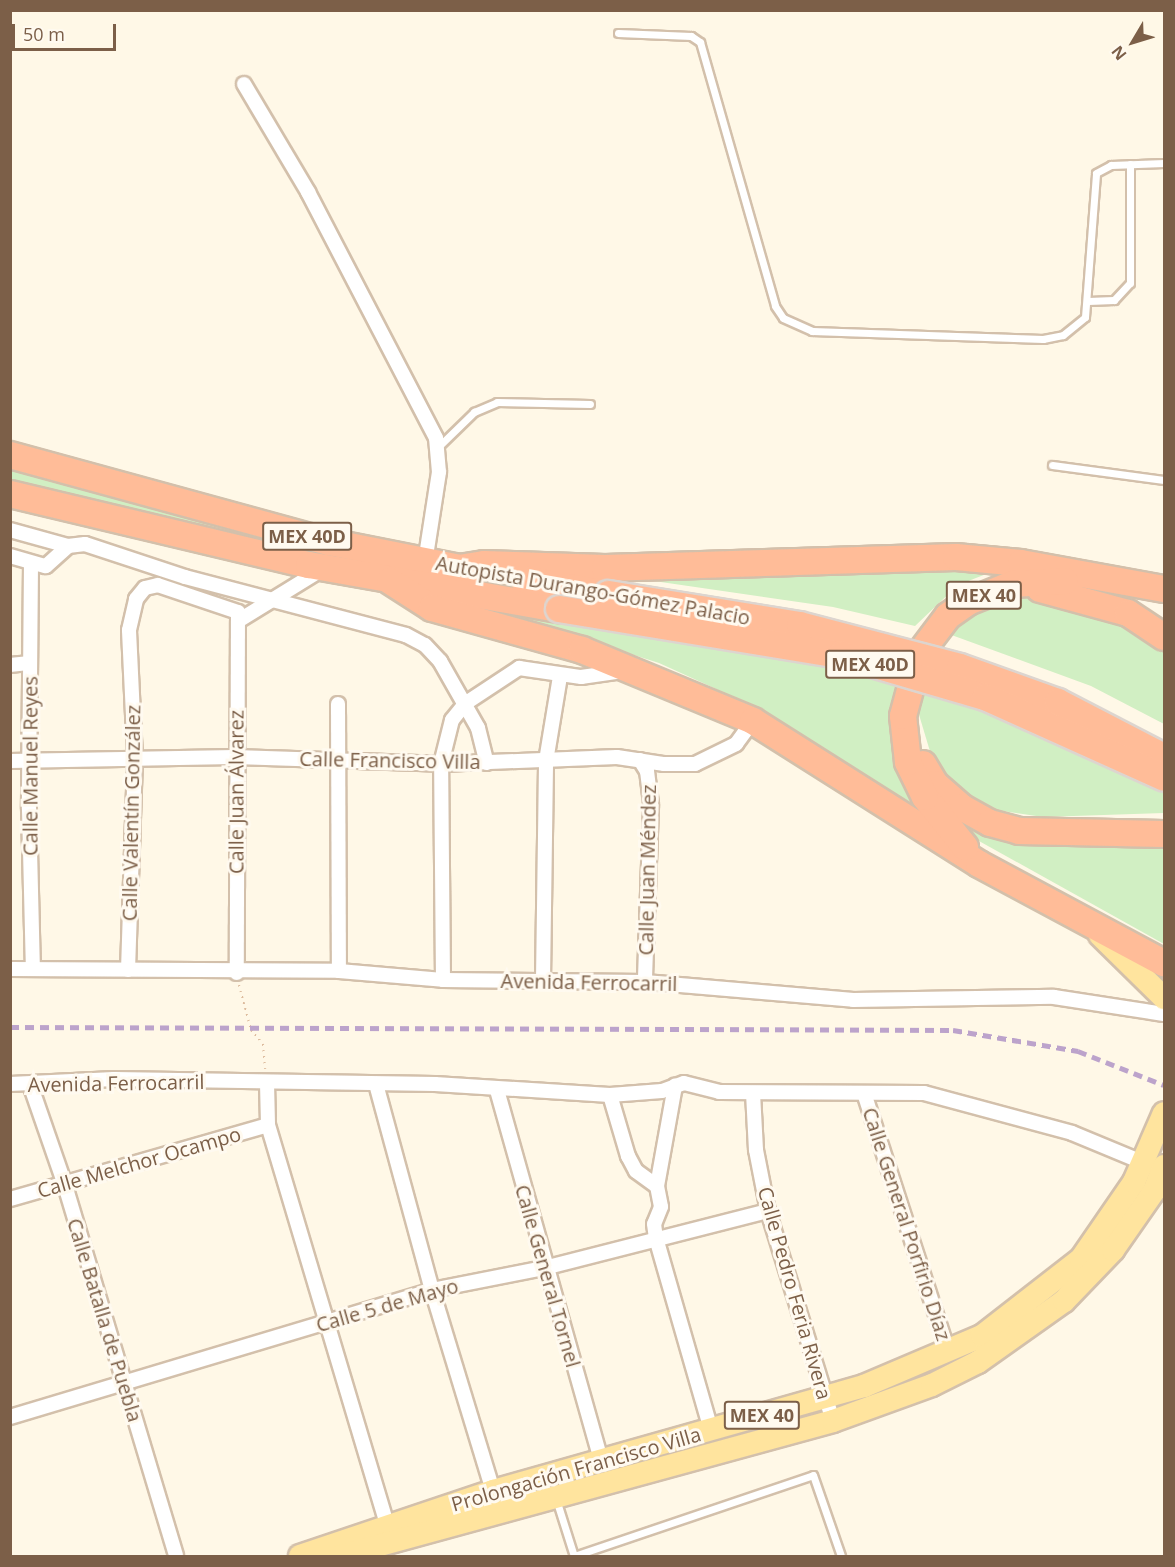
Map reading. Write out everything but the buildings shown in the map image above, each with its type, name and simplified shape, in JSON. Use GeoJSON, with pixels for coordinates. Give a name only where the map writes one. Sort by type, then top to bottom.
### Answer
{"type":"FeatureCollection","features":[{"type":"Feature","properties":{"kind":"highway","name":"Autopista Durango-Gómez Palacio"},"geometry":{"type":"LineString","coordinates":[[10,455],[329,542],[459,568],[800,625],[960,667],[1058,702],[1164,757]]}},
{"type":"Feature","properties":{"kind":"highway","name":"MEX 40D"},"geometry":{"type":"LineString","coordinates":[[10,494],[324,568],[390,581],[842,655],[985,697],[1164,778]]}},
{"type":"Feature","properties":{"kind":"highway"},"geometry":{"type":"LineString","coordinates":[[459,568],[484,564],[605,568],[956,557],[1021,563],[1135,584]]}},
{"type":"Feature","properties":{"kind":"highway"},"geometry":{"type":"LineString","coordinates":[[390,581],[432,608],[634,669],[753,721],[979,864]]}},
{"type":"Feature","properties":{"kind":"highway"},"geometry":{"type":"LineString","coordinates":[[1013,584],[1077,596],[1128,613],[1164,637]]}},
{"type":"Feature","properties":{"kind":"highway","name":"MEX 40"},"geometry":{"type":"LineString","coordinates":[[1164,589],[1135,584],[1013,584],[968,602],[932,633],[909,685],[903,716],[913,773],[925,797],[979,864],[1092,928],[1164,963]]}},
{"type":"Feature","properties":{"kind":"highway"},"geometry":{"type":"LineString","coordinates":[[903,716],[917,755],[935,784],[962,807],[1019,831],[1164,834]]}},
{"type":"Feature","properties":{"kind":"main road","name":"MEX 40"},"geometry":{"type":"LineString","coordinates":[[1092,928],[1164,998]]}},
{"type":"Feature","properties":{"kind":"main road","name":"Prolongación Francisco Villa"},"geometry":{"type":"LineString","coordinates":[[340,1557],[552,1487],[833,1420],[932,1385],[1023,1334],[1094,1272],[1153,1175],[1163,1117]]}},
{"type":"Feature","properties":{"kind":"main road","name":"Prolongación Francisco Villa"},"geometry":{"type":"LineString","coordinates":[[300,1557],[387,1542],[493,1491],[552,1487],[601,1460],[892,1376],[948,1351],[1006,1319],[1081,1259],[1153,1175]]}},
{"type":"Feature","properties":{"kind":"street"},"geometry":{"type":"LineString","coordinates":[[244,84],[308,192],[427,418],[438,448],[439,472],[425,562]]}},
{"type":"Feature","properties":{"kind":"street"},"geometry":{"type":"LineString","coordinates":[[10,531],[68,546],[85,544],[275,602],[406,635],[425,645],[466,702],[487,763]]}},
{"type":"Feature","properties":{"kind":"street"},"geometry":{"type":"LineString","coordinates":[[10,556],[31,564],[46,566],[68,546]]}},
{"type":"Feature","properties":{"kind":"street","name":"Calle Manuel Reyes"},"geometry":{"type":"LineString","coordinates":[[31,564],[30,762],[33,969]]}},
{"type":"Feature","properties":{"kind":"street"},"geometry":{"type":"LineString","coordinates":[[149,586],[227,605],[238,617],[275,602],[324,568]]}},
{"type":"Feature","properties":{"kind":"street","name":"Calle Valentín González"},"geometry":{"type":"LineString","coordinates":[[128,970],[135,758],[129,630],[133,606],[162,569]]}},
{"type":"Feature","properties":{"kind":"street","name":"Calle Juan Álvarez"},"geometry":{"type":"LineString","coordinates":[[237,973],[235,757],[238,617]]}},
{"type":"Feature","properties":{"kind":"street"},"geometry":{"type":"LineString","coordinates":[[10,665],[30,663]]}},
{"type":"Feature","properties":{"kind":"street"},"geometry":{"type":"LineString","coordinates":[[443,980],[441,764],[449,726],[466,702],[519,668],[560,676],[634,669]]}},
{"type":"Feature","properties":{"kind":"street"},"geometry":{"type":"LineString","coordinates":[[543,980],[546,761],[560,676]]}},
{"type":"Feature","properties":{"kind":"street"},"geometry":{"type":"LineString","coordinates":[[338,704],[339,972]]}},
{"type":"Feature","properties":{"kind":"street","name":"Calle Francisco Villa"},"geometry":{"type":"LineString","coordinates":[[10,761],[235,757],[338,758],[441,764],[640,760],[664,764],[711,760],[736,744],[753,721]]}},
{"type":"Feature","properties":{"kind":"street","name":"Calle Juan Méndez"},"geometry":{"type":"LineString","coordinates":[[640,760],[647,771],[651,806],[645,982]]}},
{"type":"Feature","properties":{"kind":"street","name":"Avenida Ferrocarril"},"geometry":{"type":"LineString","coordinates":[[10,969],[237,973],[339,972],[443,980],[645,982],[853,1000],[1054,997],[1164,1014]]}},
{"type":"Feature","properties":{"kind":"street","name":"Avenida Ferrocarril"},"geometry":{"type":"LineString","coordinates":[[10,1084],[73,1079],[266,1079],[610,1095],[684,1083],[719,1092],[865,1096],[894,1091],[950,1097],[1072,1133],[1153,1175]]}},
{"type":"Feature","properties":{"kind":"street"},"geometry":{"type":"LineString","coordinates":[[266,1079],[268,1125],[329,1321],[387,1542]]}},
{"type":"Feature","properties":{"kind":"street","name":"Calle Batalla de Puebla"},"geometry":{"type":"LineString","coordinates":[[30,1084],[64,1182],[176,1557]]}},
{"type":"Feature","properties":{"kind":"street"},"geometry":{"type":"LineString","coordinates":[[376,1084],[432,1290],[493,1491]]}},
{"type":"Feature","properties":{"kind":"street"},"geometry":{"type":"LineString","coordinates":[[675,1086],[657,1186],[661,1208],[654,1224],[656,1238],[711,1430]]}},
{"type":"Feature","properties":{"kind":"street","name":"Calle General Tornel"},"geometry":{"type":"LineString","coordinates":[[497,1090],[544,1268],[601,1460]]}},
{"type":"Feature","properties":{"kind":"street","name":"Calle Pedro Feria Rivera"},"geometry":{"type":"LineString","coordinates":[[753,1093],[756,1150],[768,1211],[833,1420]]}},
{"type":"Feature","properties":{"kind":"street"},"geometry":{"type":"LineString","coordinates":[[610,1095],[627,1156],[636,1171],[657,1186]]}},
{"type":"Feature","properties":{"kind":"street","name":"Calle General Porfirio Díaz"},"geometry":{"type":"LineString","coordinates":[[865,1096],[948,1351]]}},
{"type":"Feature","properties":{"kind":"street","name":"Calle Melchor Ocampo"},"geometry":{"type":"LineString","coordinates":[[10,1199],[268,1125]]}},
{"type":"Feature","properties":{"kind":"street","name":"Calle 5 de Mayo"},"geometry":{"type":"LineString","coordinates":[[10,1417],[432,1290],[544,1268],[768,1211]]}},
{"type":"Feature","properties":{"kind":"lane"},"geometry":{"type":"LineString","coordinates":[[618,33],[691,36],[700,42],[775,306],[783,318],[797,327],[1043,339],[1077,325],[1085,316],[1088,301],[1096,173],[1101,167],[1164,163]]}},
{"type":"Feature","properties":{"kind":"lane"},"geometry":{"type":"LineString","coordinates":[[1088,301],[1114,300],[1130,283],[1130,164]]}},
{"type":"Feature","properties":{"kind":"lane"},"geometry":{"type":"LineString","coordinates":[[438,448],[474,412],[497,402],[590,404]]}},
{"type":"Feature","properties":{"kind":"lane"},"geometry":{"type":"LineString","coordinates":[[1052,465],[1164,480]]}},
{"type":"Feature","properties":{"kind":"lane"},"geometry":{"type":"LineString","coordinates":[[552,1487],[574,1556],[813,1475],[841,1557]]}},
{"type":"Feature","properties":{"kind":"path"},"geometry":{"type":"LineString","coordinates":[[237,973],[251,1030],[264,1044],[266,1079]]}},
{"type":"Feature","properties":{"kind":"green space"},"geometry":{"type":"Polygon","coordinates":[[[10,466],[332,552],[484,583],[331,561],[11,479],[10,466]]]}},
{"type":"Feature","properties":{"kind":"green space"},"geometry":{"type":"Polygon","coordinates":[[[1012,564],[958,585],[915,626],[833,607],[592,572],[1012,564]]]}},
{"type":"Feature","properties":{"kind":"green space"},"geometry":{"type":"Polygon","coordinates":[[[1053,593],[1164,642],[1164,724],[1091,686],[946,633],[954,623],[1004,595],[1053,593]]]}},
{"type":"Feature","properties":{"kind":"green space"},"geometry":{"type":"Polygon","coordinates":[[[448,596],[682,633],[897,679],[892,721],[929,821],[800,735],[714,688],[659,663],[448,596]]]}},
{"type":"Feature","properties":{"kind":"green space"},"geometry":{"type":"Polygon","coordinates":[[[919,684],[1164,783],[1164,813],[1043,817],[988,809],[947,780],[932,758],[917,708],[919,684]]]}},
{"type":"Feature","properties":{"kind":"green space"},"geometry":{"type":"Polygon","coordinates":[[[950,809],[1164,838],[1164,944],[979,841],[958,824],[950,809]]]}},
{"type":"Feature","properties":{"kind":"railway"},"geometry":{"type":"LineString","coordinates":[[10,1027],[953,1030],[1078,1051],[1164,1085]]}}]}
